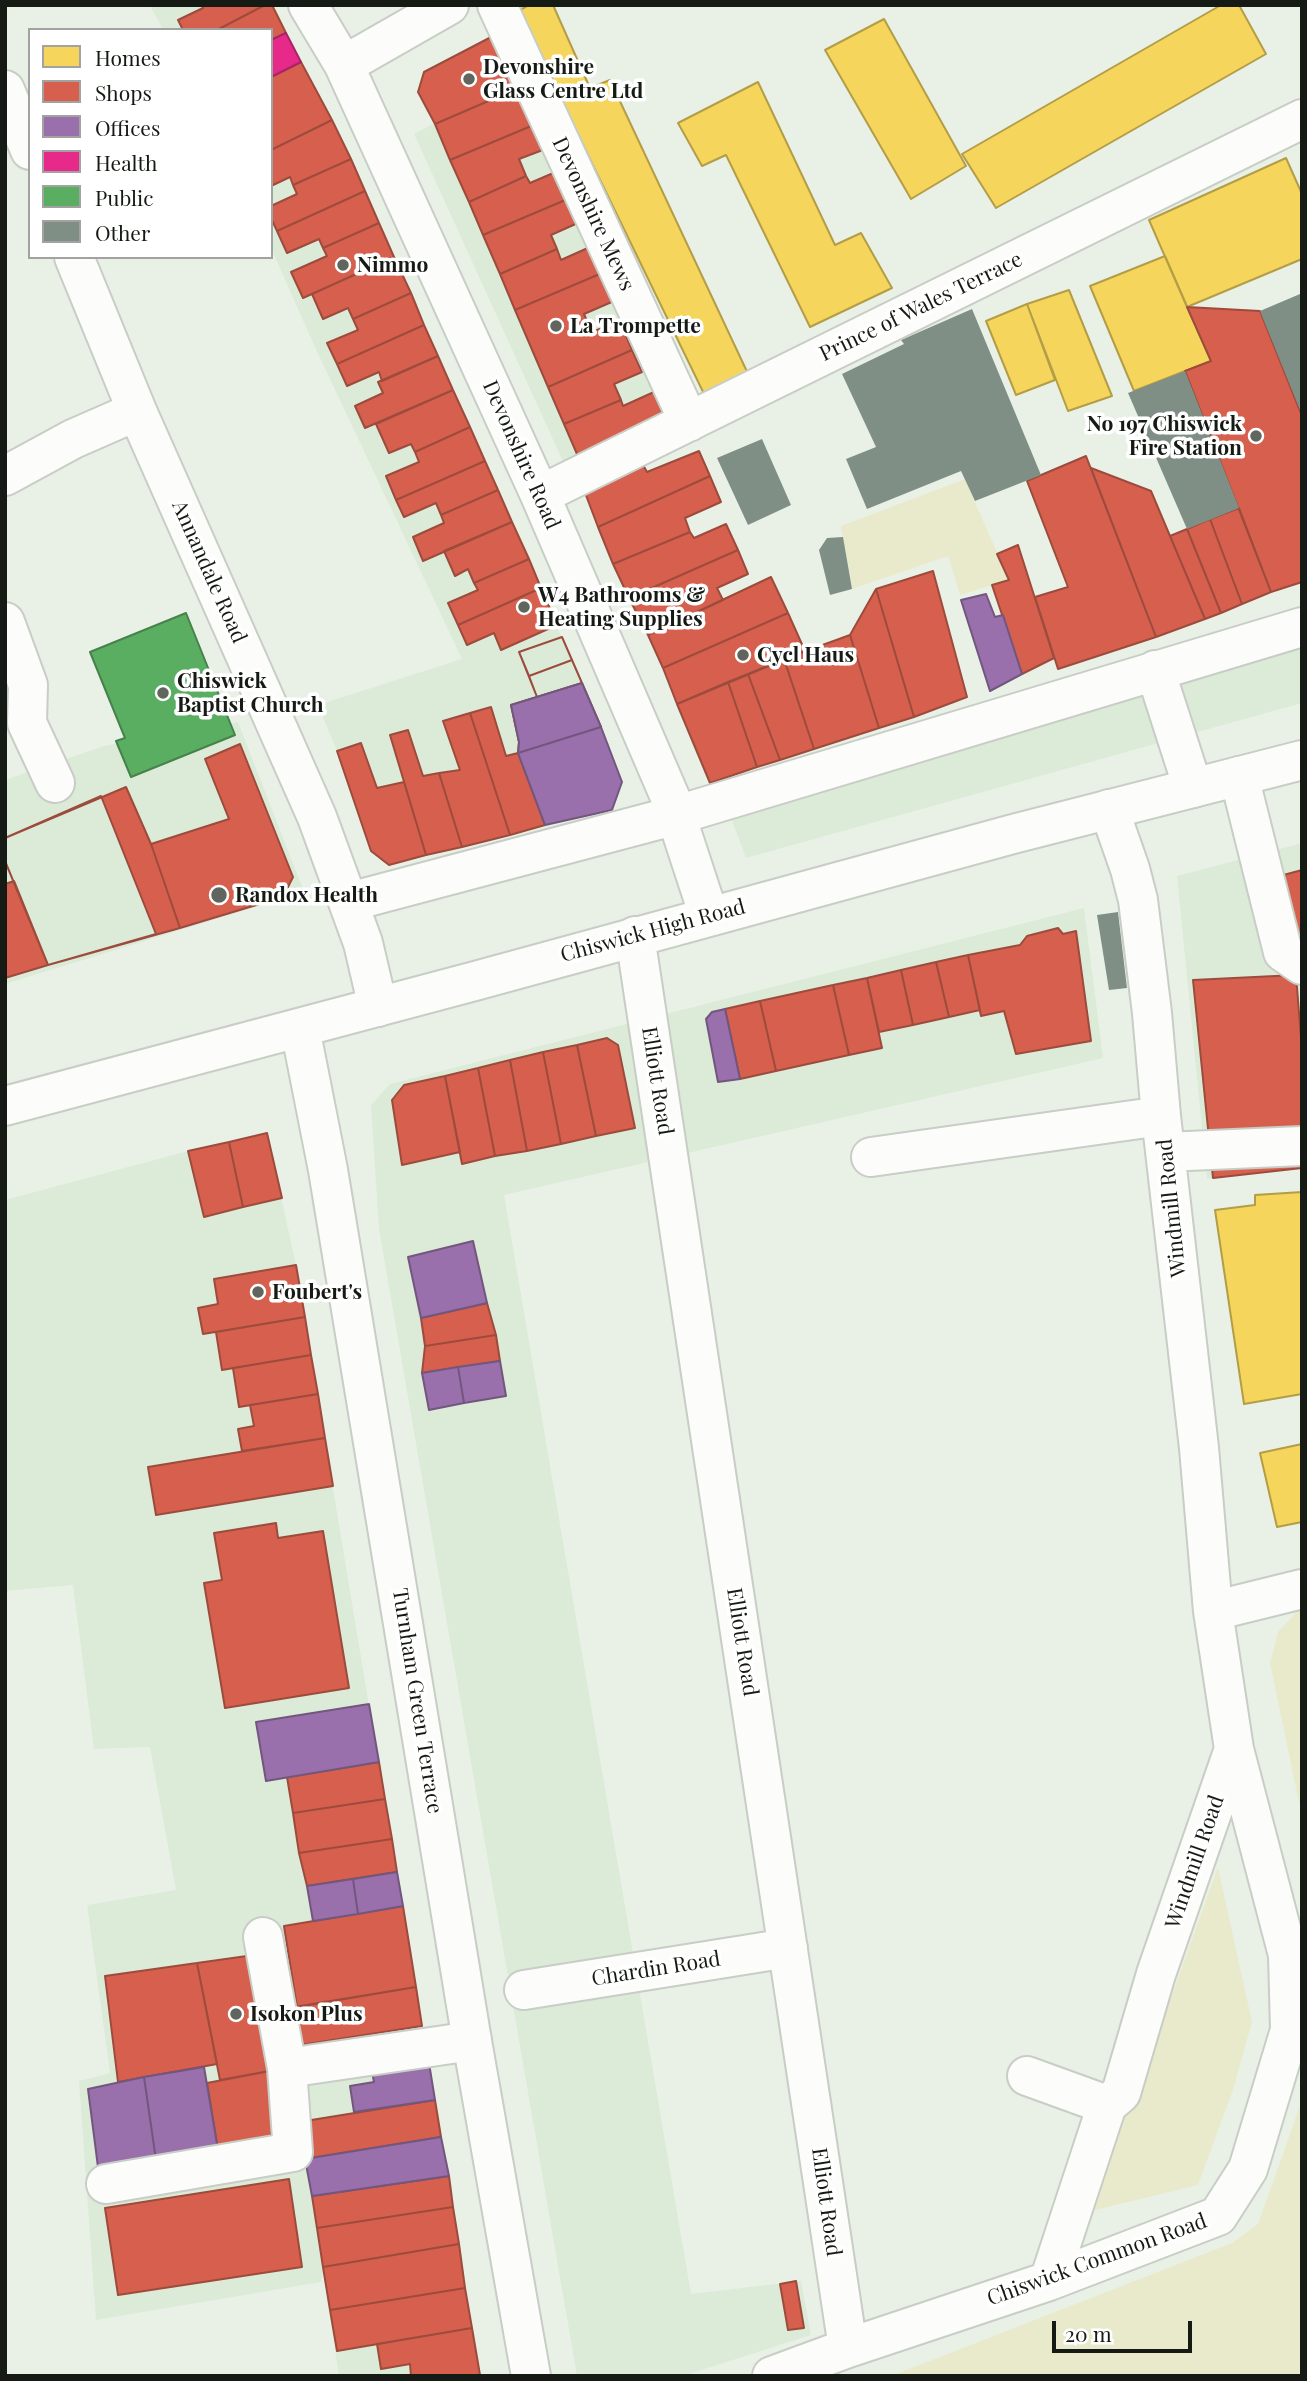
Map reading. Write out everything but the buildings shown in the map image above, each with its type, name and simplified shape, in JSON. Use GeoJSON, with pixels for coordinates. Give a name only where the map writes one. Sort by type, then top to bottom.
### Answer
{"type":"FeatureCollection","features":[{"type":"Feature","properties":{"kind":"street","name":"Devonshire Road"},"geometry":{"type":"LineString","coordinates":[[308,5],[344,65],[540,495],[677,815],[709,916]]}},
{"type":"Feature","properties":{"kind":"street"},"geometry":{"type":"LineString","coordinates":[[344,65],[449,5]]}},
{"type":"Feature","properties":{"kind":"street","name":"Devonshire Mews"},"geometry":{"type":"LineString","coordinates":[[497,5],[689,422]]}},
{"type":"Feature","properties":{"kind":"street"},"geometry":{"type":"LineString","coordinates":[[5,90],[28,144]]}},
{"type":"Feature","properties":{"kind":"street","name":"Prince of Wales Terrace"},"geometry":{"type":"LineString","coordinates":[[540,495],[1302,119]]}},
{"type":"Feature","properties":{"kind":"street","name":"Annandale Road"},"geometry":{"type":"LineString","coordinates":[[75,259],[137,411],[317,817],[371,970],[377,1007]]}},
{"type":"Feature","properties":{"kind":"street"},"geometry":{"type":"LineString","coordinates":[[5,476],[73,439],[137,411]]}},
{"type":"Feature","properties":{"kind":"street"},"geometry":{"type":"LineString","coordinates":[[5,622],[28,685],[27,723],[55,783]]}},
{"type":"Feature","properties":{"kind":"street"},"geometry":{"type":"LineString","coordinates":[[349,902],[677,815],[1302,627]]}},
{"type":"Feature","properties":{"kind":"street"},"geometry":{"type":"LineString","coordinates":[[1156,670],[1193,788]]}},
{"type":"Feature","properties":{"kind":"street","name":"Chiswick High Road"},"geometry":{"type":"LineString","coordinates":[[5,1106],[1109,809],[1302,760]]}},
{"type":"Feature","properties":{"kind":"street"},"geometry":{"type":"LineString","coordinates":[[1239,776],[1283,952],[1302,965]]}},
{"type":"Feature","properties":{"kind":"street","name":"Windmill Road"},"geometry":{"type":"LineString","coordinates":[[1109,809],[1138,900],[1199,1448],[1213,1611]]}},
{"type":"Feature","properties":{"kind":"street","name":"Elliott Road"},"geometry":{"type":"LineString","coordinates":[[635,936],[848,2348]]}},
{"type":"Feature","properties":{"kind":"street","name":"Turnham Green Terrace"},"geometry":{"type":"LineString","coordinates":[[300,1028],[328,1170],[472,2041],[531,2376]]}},
{"type":"Feature","properties":{"kind":"street"},"geometry":{"type":"LineString","coordinates":[[872,1157],[1163,1134],[1302,1146]]}},
{"type":"Feature","properties":{"kind":"street"},"geometry":{"type":"LineString","coordinates":[[1213,1611],[1302,1589]]}},
{"type":"Feature","properties":{"kind":"street","name":"Chiswick Common Road"},"geometry":{"type":"LineString","coordinates":[[772,2376],[1049,2281],[1218,2216],[1248,2169],[1290,2030],[1288,1955],[1234,1749],[1213,1611]]}},
{"type":"Feature","properties":{"kind":"street","name":"Windmill Road"},"geometry":{"type":"LineString","coordinates":[[1049,2281],[1107,2105],[1121,2094],[1156,1974],[1234,1749]]}},
{"type":"Feature","properties":{"kind":"street"},"geometry":{"type":"LineString","coordinates":[[106,2184],[293,2152],[287,2068],[263,1937]]}},
{"type":"Feature","properties":{"kind":"street","name":"Chardin Road"},"geometry":{"type":"LineString","coordinates":[[524,1990],[788,1948]]}},
{"type":"Feature","properties":{"kind":"street"},"geometry":{"type":"LineString","coordinates":[[287,2068],[472,2041]]}},
{"type":"Feature","properties":{"kind":"street"},"geometry":{"type":"LineString","coordinates":[[1027,2076],[1107,2105]]}},
{"type":"Feature","properties":{"kind":"shaded area"},"geometry":{"type":"Polygon","coordinates":[[[150,5],[272,5],[351,159],[601,727],[622,782],[612,810],[389,865],[371,851],[337,751],[318,705],[462,659],[273,253],[273,28],[162,28],[150,5]]]}},
{"type":"Feature","properties":{"kind":"shaded area"},"geometry":{"type":"Polygon","coordinates":[[[495,35],[667,424],[566,468],[414,134],[435,123],[418,92],[424,72],[495,35]]]}},
{"type":"Feature","properties":{"kind":"shaded area"},"geometry":{"type":"Polygon","coordinates":[[[965,479],[1009,580],[960,595],[948,556],[852,589],[841,526],[965,479]]]}},
{"type":"Feature","properties":{"kind":"shaded area"},"geometry":{"type":"Polygon","coordinates":[[[1302,638],[1302,703],[746,858],[728,810],[1302,638]]]}},
{"type":"Feature","properties":{"kind":"shaded area"},"geometry":{"type":"Polygon","coordinates":[[[238,722],[304,892],[5,984],[5,780],[104,746],[238,722]]]}},
{"type":"Feature","properties":{"kind":"shaded area"},"geometry":{"type":"Polygon","coordinates":[[[1302,843],[1302,1168],[1207,1179],[1177,876],[1302,843]]]}},
{"type":"Feature","properties":{"kind":"shaded area"},"geometry":{"type":"Polygon","coordinates":[[[1084,908],[1103,1058],[504,1195],[691,2294],[801,2281],[811,2335],[683,2376],[577,2376],[379,1229],[371,1105],[390,1084],[1084,908]]]}},
{"type":"Feature","properties":{"kind":"shaded area"},"geometry":{"type":"Polygon","coordinates":[[[267,1133],[296,1265],[422,2026],[289,2047],[429,2063],[480,2376],[339,2376],[323,2270],[321,2282],[96,2320],[79,2081],[110,2073],[87,1905],[176,1890],[150,1747],[94,1749],[73,1585],[5,1591],[5,1200],[188,1151],[267,1133]]]}},
{"type":"Feature","properties":{"kind":"shaded area"},"geometry":{"type":"Polygon","coordinates":[[[1302,1606],[1302,1817],[1270,1663],[1278,1632],[1302,1606]]]}},
{"type":"Feature","properties":{"kind":"shaded area"},"geometry":{"type":"Polygon","coordinates":[[[1218,1867],[1252,2022],[1233,2090],[1198,2185],[1083,2213],[1123,2108],[1135,2098],[1218,1867]]]}},
{"type":"Feature","properties":{"kind":"shaded area"},"geometry":{"type":"Polygon","coordinates":[[[1302,2100],[1302,2376],[891,2376],[1232,2243],[1258,2224],[1302,2100]]]}},
{"type":"Feature","properties":{"kind":"place","name":"Devonshire Glass Centre Ltd"},"geometry":{"type":"Point","coordinates":[469,79]}},
{"type":"Feature","properties":{"kind":"place","name":"Nimmo"},"geometry":{"type":"Point","coordinates":[343,265]}},
{"type":"Feature","properties":{"kind":"place","name":"La Trompette"},"geometry":{"type":"Point","coordinates":[556,326]}},
{"type":"Feature","properties":{"kind":"place","name":"No 197 Chiswick Fire Station"},"geometry":{"type":"Point","coordinates":[1256,436]}},
{"type":"Feature","properties":{"kind":"place","name":"W4 Bathrooms & Heating Supplies"},"geometry":{"type":"Point","coordinates":[524,607]}},
{"type":"Feature","properties":{"kind":"place","name":"Cycl Haus"},"geometry":{"type":"Point","coordinates":[743,655]}},
{"type":"Feature","properties":{"kind":"place","name":"Chiswick Baptist Church"},"geometry":{"type":"Point","coordinates":[163,693]}},
{"type":"Feature","properties":{"kind":"place","name":"Randox Health"},"geometry":{"type":"Point","coordinates":[219,895]}},
{"type":"Feature","properties":{"kind":"place","name":"Foubert's"},"geometry":{"type":"Point","coordinates":[258,1292]}},
{"type":"Feature","properties":{"kind":"place","name":"Isokon Plus"},"geometry":{"type":"Point","coordinates":[236,2014]}}]}
